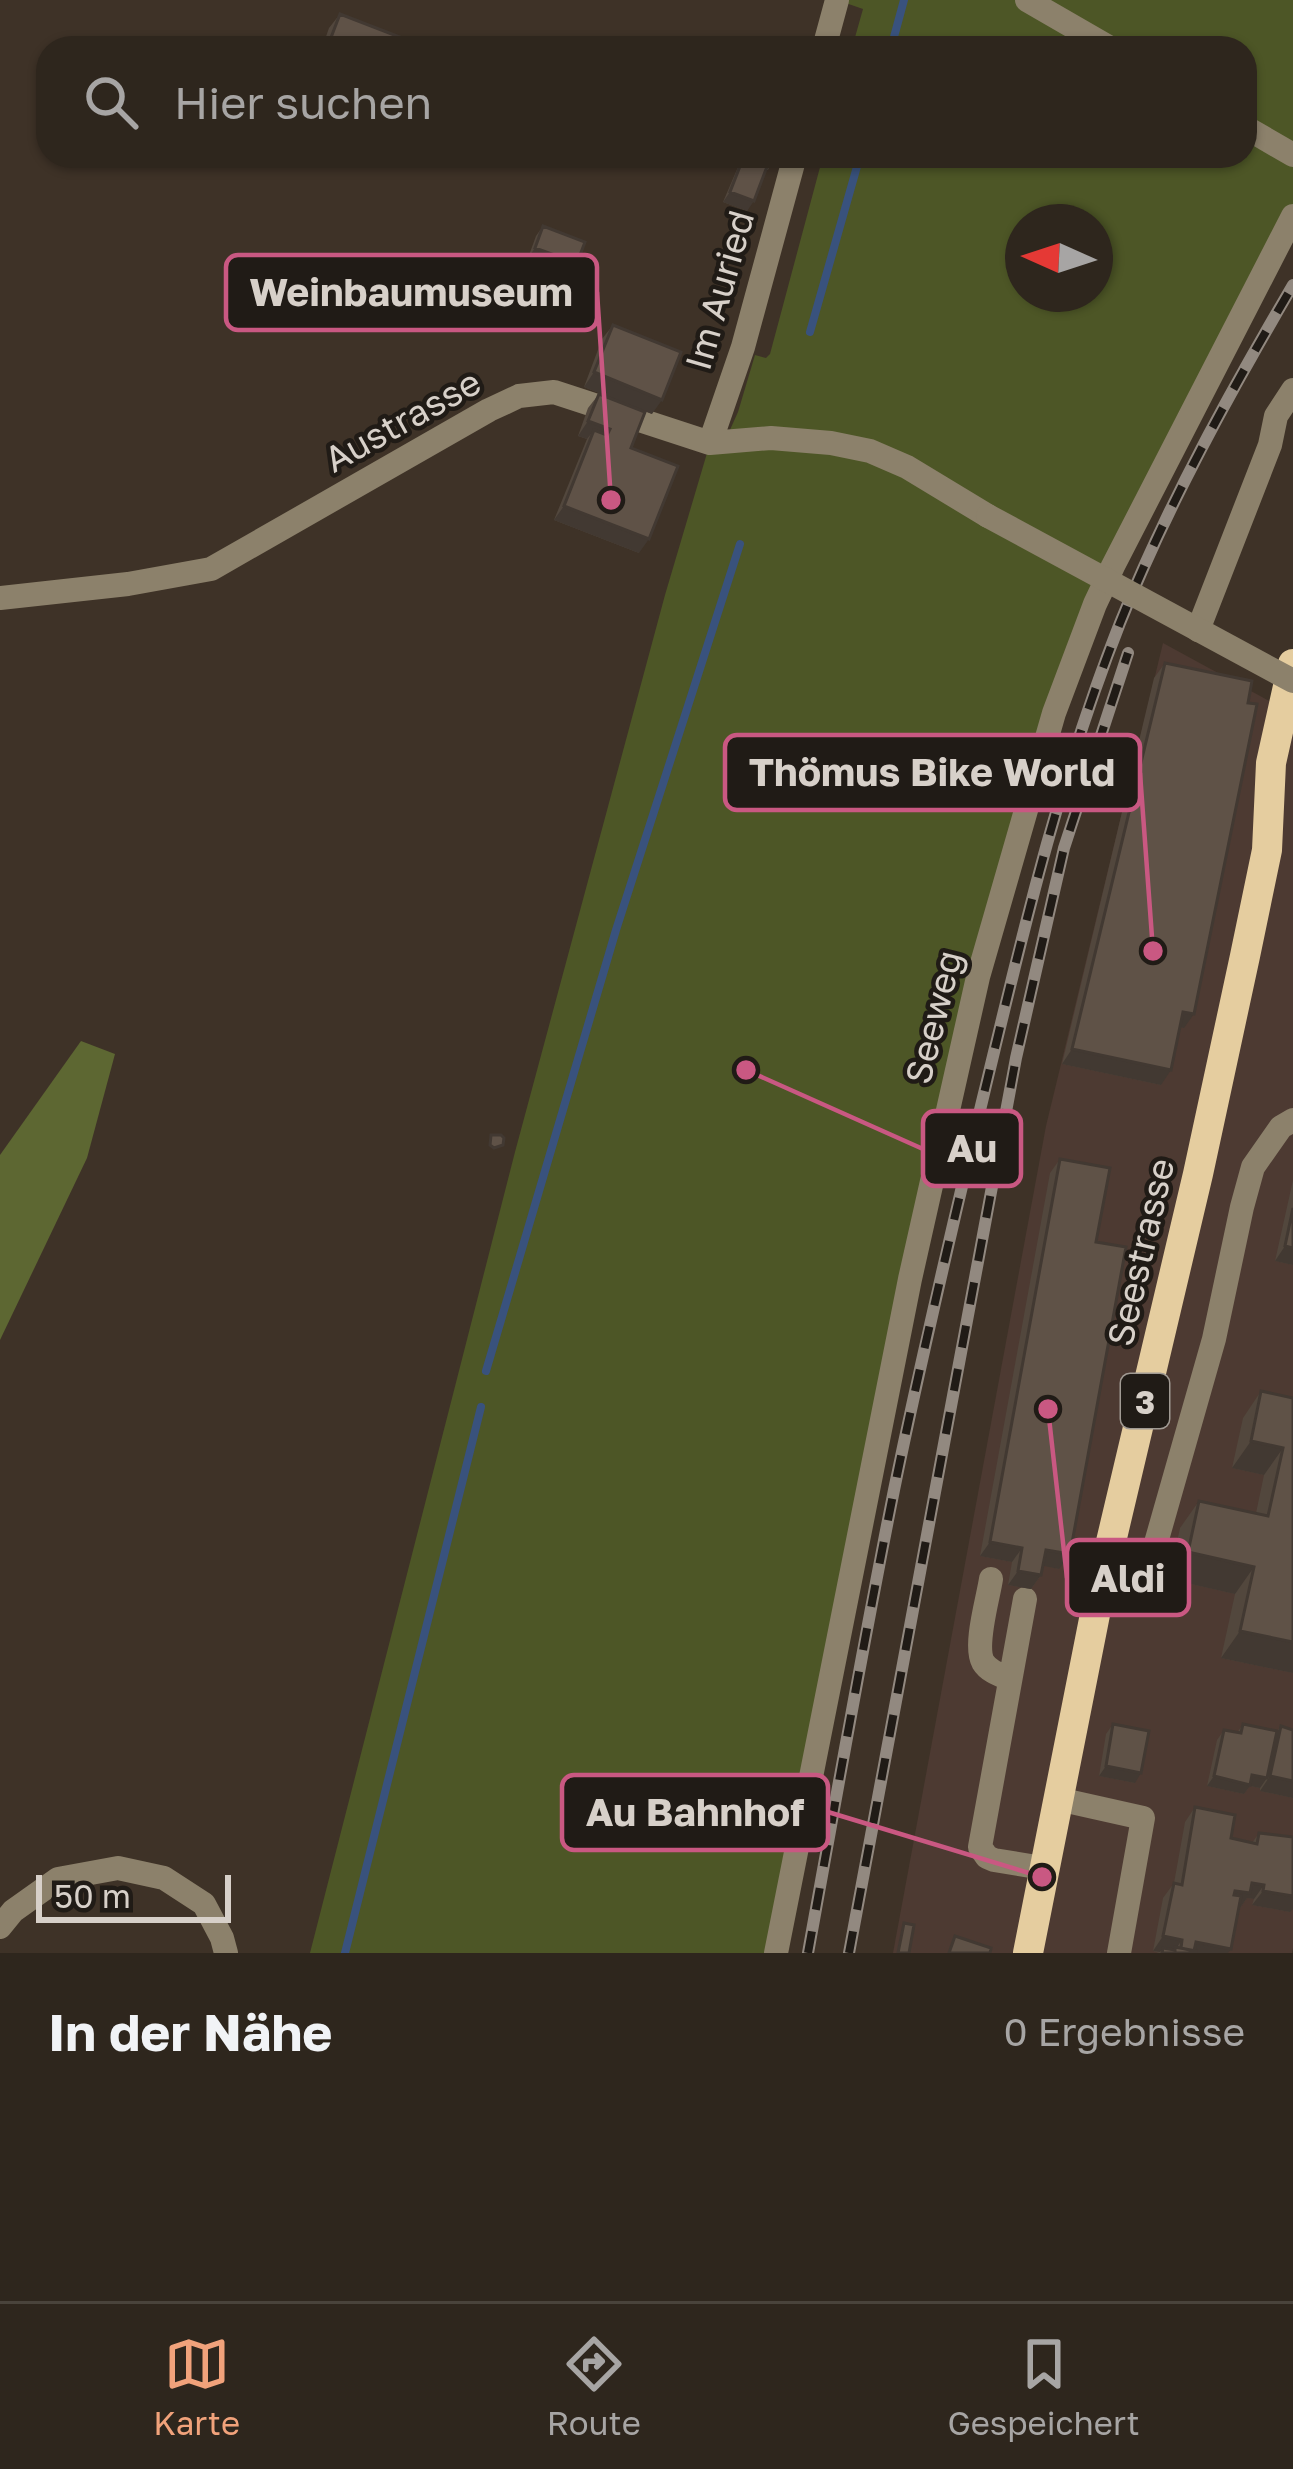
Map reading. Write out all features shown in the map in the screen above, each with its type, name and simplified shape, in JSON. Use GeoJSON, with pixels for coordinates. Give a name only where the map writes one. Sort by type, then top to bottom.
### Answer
{"type":"FeatureCollection","features":[{"type":"Feature","properties":{"kind":"main road","name":"Seestrasse"},"geometry":{"type":"LineString","coordinates":[[1267,850],[1271,763],[1293,664]]}},
{"type":"Feature","properties":{"kind":"main road","name":"Seestrasse"},"geometry":{"type":"LineString","coordinates":[[1028,1953],[1101,1584],[1198,1174],[1267,850],[1293,782]]}},
{"type":"Feature","properties":{"kind":"street"},"geometry":{"type":"LineString","coordinates":[[827,36],[837,0]]}},
{"type":"Feature","properties":{"kind":"street"},"geometry":{"type":"LineString","coordinates":[[1027,0],[1089,36]]}},
{"type":"Feature","properties":{"kind":"street"},"geometry":{"type":"LineString","coordinates":[[1257,134],[1293,155]]}},
{"type":"Feature","properties":{"kind":"street","name":"Im Auried"},"geometry":{"type":"LineString","coordinates":[[710,443],[743,346],[792,168]]}},
{"type":"Feature","properties":{"kind":"street","name":"Seeweg"},"geometry":{"type":"LineString","coordinates":[[776,1953],[915,1256],[979,977],[1054,713],[1113,566],[1293,216]]}},
{"type":"Feature","properties":{"kind":"street"},"geometry":{"type":"LineString","coordinates":[[1198,630],[1270,445],[1276,416],[1293,390]]}},
{"type":"Feature","properties":{"kind":"street","name":"Austrasse"},"geometry":{"type":"LineString","coordinates":[[0,598],[211,569],[519,396],[554,392],[710,443],[771,438],[870,451],[907,467],[1293,681]]}},
{"type":"Feature","properties":{"kind":"street"},"geometry":{"type":"LineString","coordinates":[[1270,445],[1293,420]]}},
{"type":"Feature","properties":{"kind":"street"},"geometry":{"type":"LineString","coordinates":[[1142,1592],[1214,1340],[1253,1167],[1281,1127],[1293,1120]]}},
{"type":"Feature","properties":{"kind":"street"},"geometry":{"type":"LineString","coordinates":[[992,1579],[980,1644],[982,1661],[992,1672],[1010,1678]]}},
{"type":"Feature","properties":{"kind":"street"},"geometry":{"type":"LineString","coordinates":[[1025,1599],[980,1847],[994,1860],[1043,1868]]}},
{"type":"Feature","properties":{"kind":"street"},"geometry":{"type":"LineString","coordinates":[[1058,1799],[1144,1818],[1119,1953]]}},
{"type":"Feature","properties":{"kind":"street"},"geometry":{"type":"LineString","coordinates":[[0,1928],[14,1911],[58,1879],[118,1868],[164,1877],[204,1904],[226,1953]]}},
{"type":"Feature","properties":{"kind":"shaded area"},"geometry":{"type":"Polygon","coordinates":[[[1163,643],[1293,714],[1292,1953],[893,1953],[1046,1126],[1163,643]]]}},
{"type":"Feature","properties":{"kind":"green space"},"geometry":{"type":"Polygon","coordinates":[[[837,0],[1293,0],[1293,216],[1113,566],[978,977],[776,1953],[310,1953],[515,1152],[665,595],[710,443],[725,441],[755,355],[766,358],[770,354],[820,168],[1257,168],[1257,36],[855,36],[863,9],[837,0]]]}},
{"type":"Feature","properties":{"kind":"green space"},"geometry":{"type":"Polygon","coordinates":[[[81,1041],[115,1054],[87,1158],[0,1340],[0,1155],[81,1041]]]}},
{"type":"Feature","properties":{"kind":"building"},"geometry":{"type":"Polygon","coordinates":[[[340,14],[397,36],[332,36],[340,14]]]}},
{"type":"Feature","properties":{"kind":"building"},"geometry":{"type":"Polygon","coordinates":[[[739,168],[766,168],[754,201],[730,192],[739,168]]]}},
{"type":"Feature","properties":{"kind":"building"},"geometry":{"type":"Polygon","coordinates":[[[543,226],[585,242],[577,263],[535,248],[543,226]]]}},
{"type":"Feature","properties":{"kind":"building"},"geometry":{"type":"Polygon","coordinates":[[[613,325],[681,352],[662,400],[594,372],[613,325]]]}},
{"type":"Feature","properties":{"kind":"building"},"geometry":{"type":"Polygon","coordinates":[[[599,394],[645,412],[631,448],[678,466],[649,539],[564,506],[594,430],[607,435],[610,429],[588,421],[599,394]]]}},
{"type":"Feature","properties":{"kind":"building"},"geometry":{"type":"Polygon","coordinates":[[[1165,663],[1252,681],[1248,703],[1257,704],[1194,1014],[1183,1012],[1171,1070],[1072,1049],[1165,663]]]}},
{"type":"Feature","properties":{"kind":"building"},"geometry":{"type":"Polygon","coordinates":[[[491,1135],[501,1135],[503,1145],[490,1145],[491,1135]]]}},
{"type":"Feature","properties":{"kind":"building"},"geometry":{"type":"Polygon","coordinates":[[[1060,1159],[1110,1168],[1096,1242],[1126,1247],[1070,1554],[1046,1550],[1041,1575],[1018,1571],[1022,1548],[990,1542],[1060,1159]]]}},
{"type":"Feature","properties":{"kind":"building"},"geometry":{"type":"Polygon","coordinates":[[[1293,1208],[1293,1248],[1285,1246],[1293,1208]]]}},
{"type":"Feature","properties":{"kind":"building"},"geometry":{"type":"Polygon","coordinates":[[[1261,1391],[1293,1398],[1293,1642],[1240,1631],[1254,1567],[1188,1552],[1199,1501],[1268,1516],[1283,1448],[1251,1441],[1261,1391]]]}},
{"type":"Feature","properties":{"kind":"building"},"geometry":{"type":"Polygon","coordinates":[[[1113,1724],[1149,1731],[1141,1773],[1106,1766],[1113,1724]]]}},
{"type":"Feature","properties":{"kind":"building"},"geometry":{"type":"Polygon","coordinates":[[[1243,1724],[1277,1731],[1267,1778],[1252,1775],[1250,1785],[1214,1776],[1224,1730],[1241,1733],[1243,1724]]]}},
{"type":"Feature","properties":{"kind":"building"},"geometry":{"type":"Polygon","coordinates":[[[1281,1726],[1293,1730],[1293,1781],[1270,1776],[1281,1726]]]}},
{"type":"Feature","properties":{"kind":"building"},"geometry":{"type":"Polygon","coordinates":[[[1195,1807],[1235,1815],[1231,1838],[1257,1844],[1259,1833],[1293,1837],[1293,1896],[1263,1891],[1264,1885],[1252,1883],[1250,1893],[1235,1891],[1234,1895],[1241,1896],[1231,1949],[1196,1942],[1194,1951],[1181,1948],[1182,1940],[1163,1936],[1174,1883],[1182,1885],[1195,1807]]]}},
{"type":"Feature","properties":{"kind":"building"},"geometry":{"type":"Polygon","coordinates":[[[904,1923],[914,1925],[909,1953],[898,1953],[904,1923]]]}},
{"type":"Feature","properties":{"kind":"building"},"geometry":{"type":"Polygon","coordinates":[[[955,1936],[991,1948],[990,1953],[949,1953],[955,1936]]]}},
{"type":"Feature","properties":{"kind":"building"},"geometry":{"type":"Polygon","coordinates":[[[1163,1948],[1196,1953],[1162,1953],[1163,1948]]]}},
{"type":"Feature","properties":{"kind":"waterway"},"geometry":{"type":"LineString","coordinates":[[894,36],[904,0]]}},
{"type":"Feature","properties":{"kind":"waterway"},"geometry":{"type":"LineString","coordinates":[[810,332],[857,168]]}},
{"type":"Feature","properties":{"kind":"waterway"},"geometry":{"type":"LineString","coordinates":[[486,1371],[616,930],[740,544]]}},
{"type":"Feature","properties":{"kind":"waterway"},"geometry":{"type":"LineString","coordinates":[[345,1953],[481,1407]]}},
{"type":"Feature","properties":{"kind":"railway"},"geometry":{"type":"LineString","coordinates":[[808,1953],[914,1395],[1041,864],[1098,683],[1138,579],[1200,451],[1293,285]]}},
{"type":"Feature","properties":{"kind":"railway"},"geometry":{"type":"LineString","coordinates":[[849,1953],[1016,1058],[1064,848],[1128,653]]}},
{"type":"Feature","properties":{"kind":"place","name":"Weinbaumuseum"},"geometry":{"type":"Point","coordinates":[611,500]}},
{"type":"Feature","properties":{"kind":"place","name":"Thömus Bike World"},"geometry":{"type":"Point","coordinates":[1153,951]}},
{"type":"Feature","properties":{"kind":"place","name":"Au"},"geometry":{"type":"Point","coordinates":[746,1070]}},
{"type":"Feature","properties":{"kind":"place","name":"Aldi"},"geometry":{"type":"Point","coordinates":[1048,1409]}},
{"type":"Feature","properties":{"kind":"place","name":"Au Bahnhof"},"geometry":{"type":"Point","coordinates":[1042,1877]}}]}
